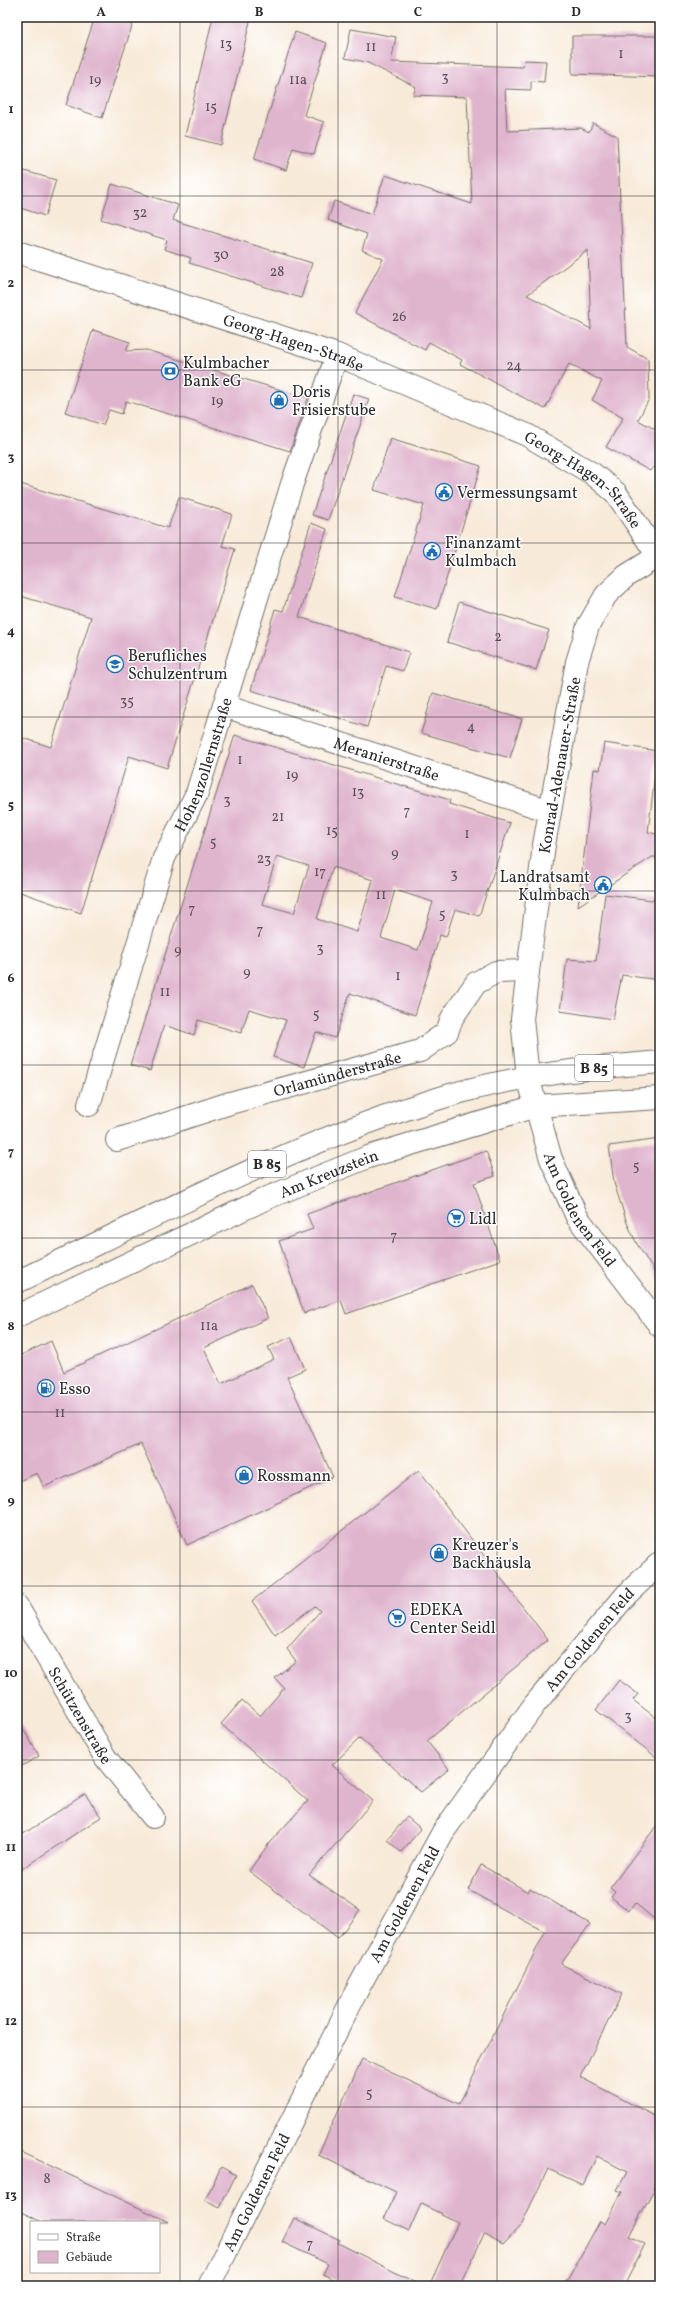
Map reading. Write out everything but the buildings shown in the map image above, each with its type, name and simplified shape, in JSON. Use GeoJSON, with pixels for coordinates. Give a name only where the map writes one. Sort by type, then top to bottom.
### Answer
{"type":"FeatureCollection","features":[{"type":"Feature","properties":{"kind":"street","name":"Georg-Hagen-Straße"},"geometry":{"type":"LineString","coordinates":[[17,252],[337,355],[527,436],[593,474],[616,493],[659,556]]}},
{"type":"Feature","properties":{"kind":"street","name":"Hohenzollernstraße"},"geometry":{"type":"LineString","coordinates":[[89,1105],[164,858],[197,793],[292,484],[337,355]]}},
{"type":"Feature","properties":{"kind":"street","name":"Konrad-Adenauer-Straße"},"geometry":{"type":"LineString","coordinates":[[528,1077],[522,1019],[550,811],[577,662],[588,626],[606,596],[626,576],[659,556]]}},
{"type":"Feature","properties":{"kind":"street","name":"Meranierstraße"},"geometry":{"type":"LineString","coordinates":[[224,706],[550,811]]}},
{"type":"Feature","properties":{"kind":"street","name":"Orlamünderstraße"},"geometry":{"type":"LineString","coordinates":[[117,1140],[230,1103],[420,1051],[447,1032],[452,1018],[476,983],[496,972],[528,971]]}},
{"type":"Feature","properties":{"kind":"street","name":"Am Kreuzstein"},"geometry":{"type":"LineString","coordinates":[[17,1282],[270,1163],[357,1126],[451,1095],[528,1077],[607,1066],[660,1062]]}},
{"type":"Feature","properties":{"kind":"street","name":"Am Goldenen Feld"},"geometry":{"type":"LineString","coordinates":[[528,1077],[551,1159],[577,1217],[660,1326]]}},
{"type":"Feature","properties":{"kind":"street","name":"Am Kreuzstein"},"geometry":{"type":"LineString","coordinates":[[17,1316],[267,1198],[368,1157],[536,1106],[660,1098]]}},
{"type":"Feature","properties":{"kind":"street","name":"Am Goldenen Feld"},"geometry":{"type":"LineString","coordinates":[[209,2286],[355,1994],[443,1832],[535,1704],[627,1594],[660,1562]]}},
{"type":"Feature","properties":{"kind":"street","name":"Schützenstraße"},"geometry":{"type":"LineString","coordinates":[[17,1606],[105,1757],[153,1817]]}},
{"type":"Feature","properties":{"kind":"place","name":"Kulmbacher Bank eG"},"geometry":{"type":"Point","coordinates":[170,371]}},
{"type":"Feature","properties":{"kind":"place","name":"Doris Frisierstube"},"geometry":{"type":"Point","coordinates":[279,400]}},
{"type":"Feature","properties":{"kind":"place","name":"Vermessungsamt"},"geometry":{"type":"Point","coordinates":[444,492]}},
{"type":"Feature","properties":{"kind":"place","name":"Finanzamt Kulmbach"},"geometry":{"type":"Point","coordinates":[432,551]}},
{"type":"Feature","properties":{"kind":"place","name":"Berufliches Schulzentrum"},"geometry":{"type":"Point","coordinates":[115,664]}},
{"type":"Feature","properties":{"kind":"place","name":"Landratsamt Kulmbach"},"geometry":{"type":"Point","coordinates":[603,885]}},
{"type":"Feature","properties":{"kind":"place","name":"Lidl"},"geometry":{"type":"Point","coordinates":[456,1218]}},
{"type":"Feature","properties":{"kind":"place","name":"Esso"},"geometry":{"type":"Point","coordinates":[46,1388]}},
{"type":"Feature","properties":{"kind":"place","name":"Rossmann"},"geometry":{"type":"Point","coordinates":[244,1475]}},
{"type":"Feature","properties":{"kind":"place","name":"Kreuzer's Backhäusla"},"geometry":{"type":"Point","coordinates":[439,1553]}},
{"type":"Feature","properties":{"kind":"place","name":"EDEKA Center Seidl"},"geometry":{"type":"Point","coordinates":[397,1618]}}]}
